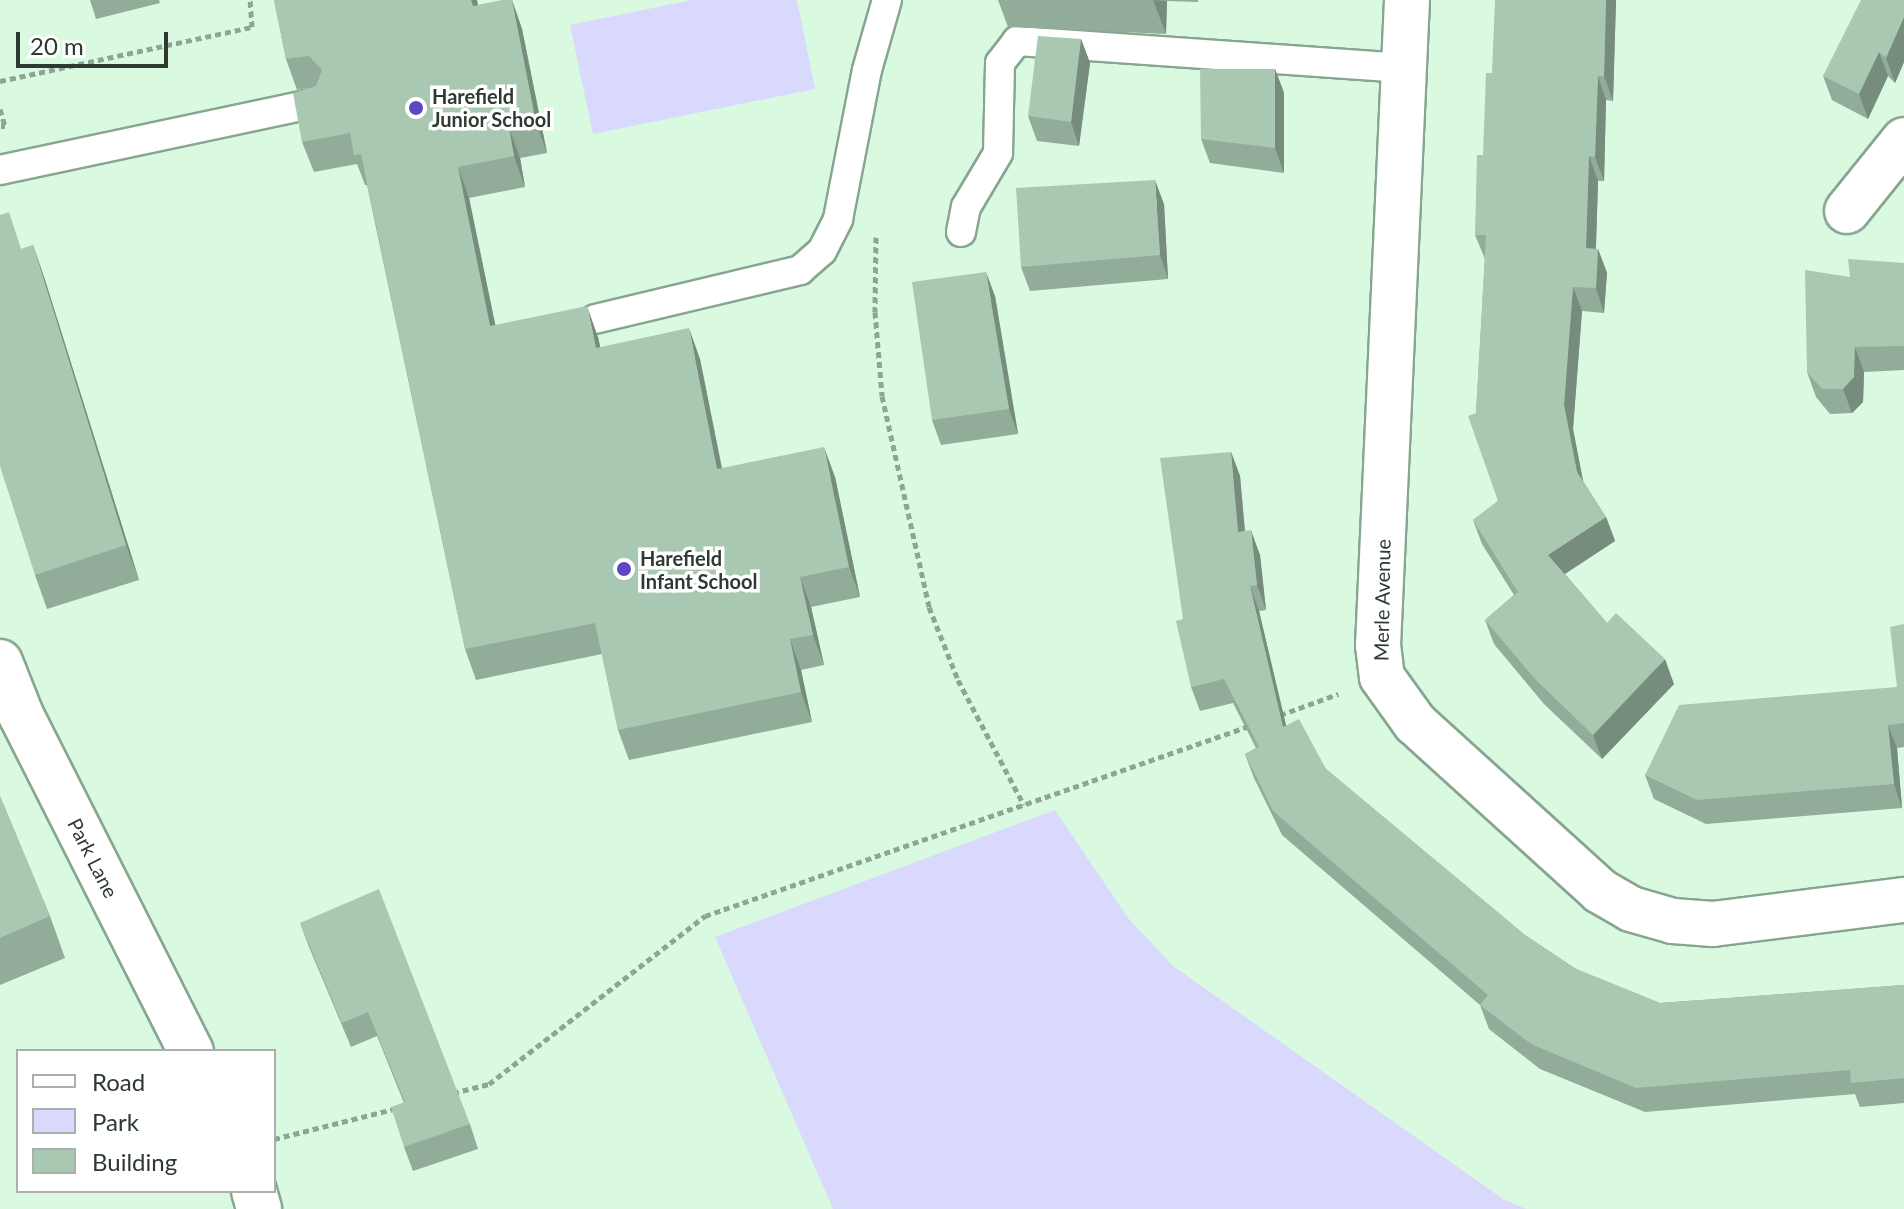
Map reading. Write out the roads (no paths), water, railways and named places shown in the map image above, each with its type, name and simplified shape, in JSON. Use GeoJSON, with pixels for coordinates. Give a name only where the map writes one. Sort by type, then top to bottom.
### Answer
{"type":"FeatureCollection","features":[{"type":"Feature","properties":{"kind":"street","name":"Merle Avenue"},"geometry":{"type":"LineString","coordinates":[[1407,0],[1378,645],[1382,677],[1415,723],[1600,891],[1631,909],[1673,921],[1713,924],[1904,900]]}},
{"type":"Feature","properties":{"kind":"street"},"geometry":{"type":"LineString","coordinates":[[1847,211],[1904,140]]}},
{"type":"Feature","properties":{"kind":"street","name":"Park Lane"},"geometry":{"type":"LineString","coordinates":[[0,662],[21,715],[190,1049]]}},
{"type":"Feature","properties":{"kind":"lane"},"geometry":{"type":"LineString","coordinates":[[595,319],[800,270],[822,251],[838,219],[867,70],[887,0]]}},
{"type":"Feature","properties":{"kind":"lane"},"geometry":{"type":"LineString","coordinates":[[961,232],[966,207],[998,153],[1000,63],[1017,41],[1404,68]]}},
{"type":"Feature","properties":{"kind":"lane"},"geometry":{"type":"LineString","coordinates":[[0,170],[316,103]]}},
{"type":"Feature","properties":{"kind":"place","name":"Harefield Junior School"},"geometry":{"type":"Point","coordinates":[416,108]}},
{"type":"Feature","properties":{"kind":"place","name":"Harefield Infant School"},"geometry":{"type":"Point","coordinates":[624,569]}}]}
